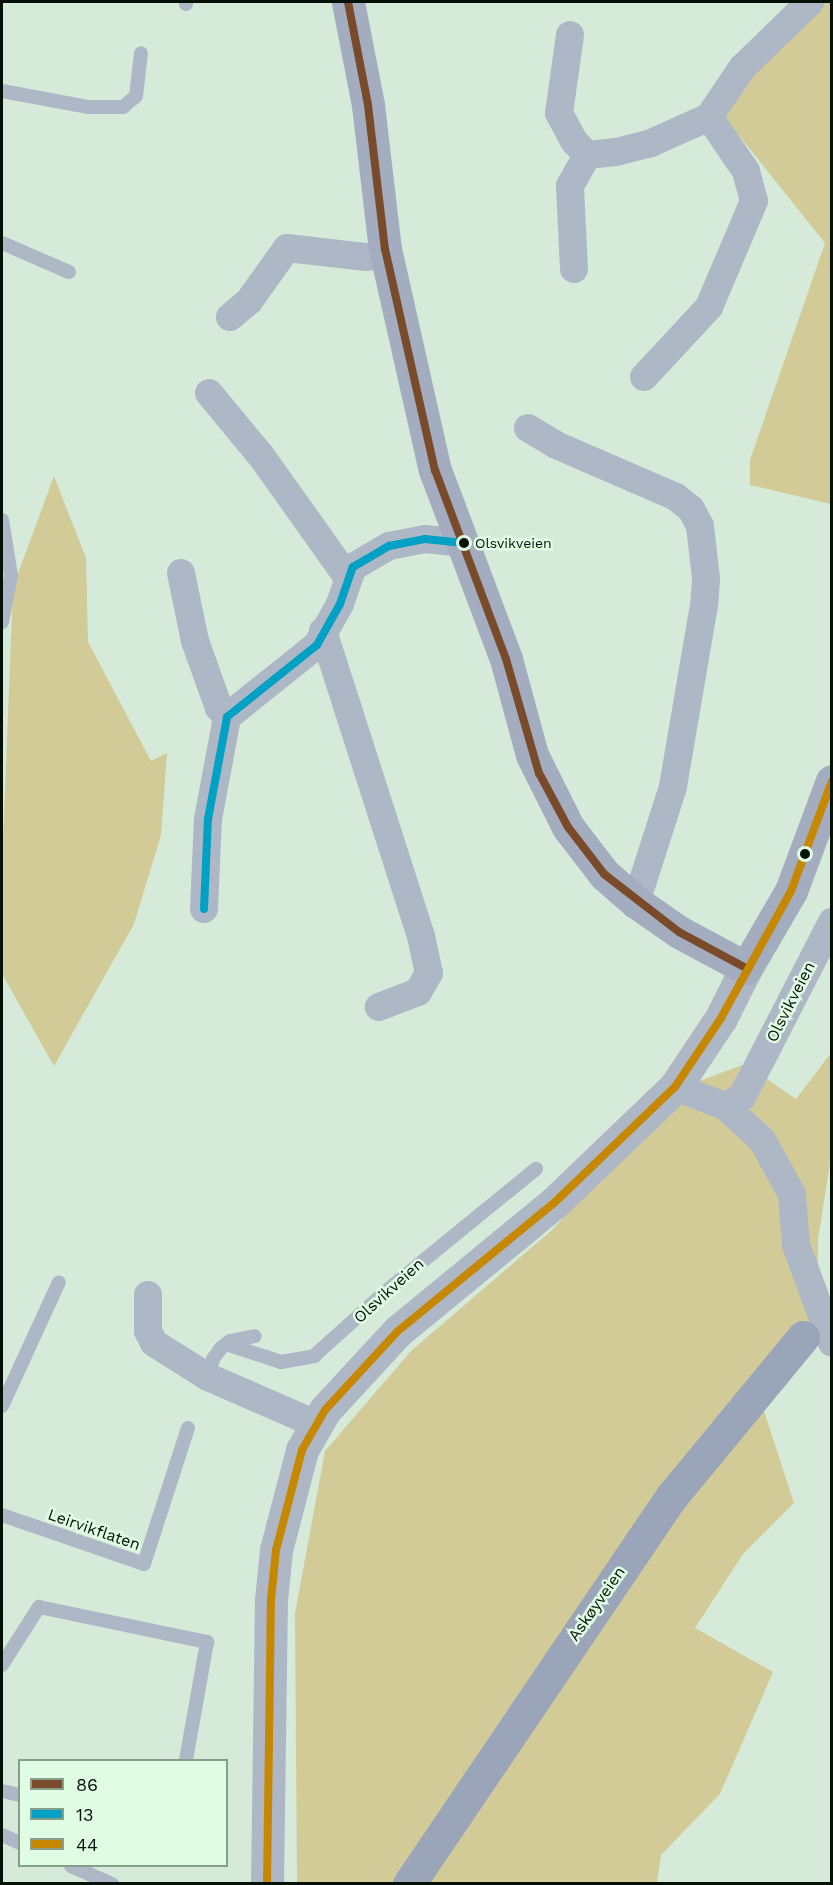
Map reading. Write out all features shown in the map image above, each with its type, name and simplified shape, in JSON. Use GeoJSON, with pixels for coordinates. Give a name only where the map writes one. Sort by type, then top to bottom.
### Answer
{"type":"FeatureCollection","features":[{"type":"Feature","properties":{"kind":"main road"},"geometry":{"type":"LineString","coordinates":[[348,2],[368,105],[387,254],[435,470],[448,511],[464,543],[506,659],[539,773],[568,827],[604,874],[636,902],[679,932],[746,968],[791,891],[831,781]]}},
{"type":"Feature","properties":{"kind":"main road","name":"Askøyveien"},"geometry":{"type":"LineString","coordinates":[[409,1884],[672,1496],[817,1340]]}},
{"type":"Feature","properties":{"kind":"street"},"geometry":{"type":"LineString","coordinates":[[587,155],[651,143],[709,117],[742,68],[810,2]]}},
{"type":"Feature","properties":{"kind":"street"},"geometry":{"type":"LineString","coordinates":[[570,35],[559,113],[574,141],[587,155]]}},
{"type":"Feature","properties":{"kind":"street"},"geometry":{"type":"LineString","coordinates":[[644,377],[710,307],[754,201],[747,171],[709,117]]}},
{"type":"Feature","properties":{"kind":"street"},"geometry":{"type":"LineString","coordinates":[[574,269],[570,186],[587,155]]}},
{"type":"Feature","properties":{"kind":"street"},"geometry":{"type":"LineString","coordinates":[[230,317],[249,301],[287,248],[366,257],[387,254]]}},
{"type":"Feature","properties":{"kind":"street"},"geometry":{"type":"LineString","coordinates":[[208,393],[262,457],[348,578]]}},
{"type":"Feature","properties":{"kind":"street"},"geometry":{"type":"LineString","coordinates":[[528,428],[556,445],[676,497],[692,509],[699,526],[706,579],[698,639],[673,787],[636,902]]}},
{"type":"Feature","properties":{"kind":"street"},"geometry":{"type":"LineString","coordinates":[[204,909],[208,819],[227,717],[317,645],[340,604],[353,567],[389,546],[425,539],[464,543]]}},
{"type":"Feature","properties":{"kind":"street"},"geometry":{"type":"LineString","coordinates":[[181,573],[195,641],[219,708],[227,717]]}},
{"type":"Feature","properties":{"kind":"street"},"geometry":{"type":"LineString","coordinates":[[323,631],[421,936],[429,973],[418,992],[379,1007]]}},
{"type":"Feature","properties":{"kind":"street","name":"Olsvikveien"},"geometry":{"type":"LineString","coordinates":[[725,1106],[742,1097],[831,922]]}},
{"type":"Feature","properties":{"kind":"street"},"geometry":{"type":"LineString","coordinates":[[267,1884],[267,1706],[276,1550],[302,1450],[316,1424],[398,1331],[554,1203],[675,1087],[721,1018],[746,968]]}},
{"type":"Feature","properties":{"kind":"street"},"geometry":{"type":"LineString","coordinates":[[675,1087],[725,1106],[762,1140],[792,1194],[796,1245],[817,1340]]}},
{"type":"Feature","properties":{"kind":"street"},"geometry":{"type":"LineString","coordinates":[[148,1295],[148,1331],[154,1343],[208,1377],[316,1424]]}},
{"type":"Feature","properties":{"kind":"lane"},"geometry":{"type":"LineString","coordinates":[[2,91],[88,107],[123,107],[136,96],[141,53]]}},
{"type":"Feature","properties":{"kind":"lane"},"geometry":{"type":"LineString","coordinates":[[2,243],[69,272]]}},
{"type":"Feature","properties":{"kind":"lane"},"geometry":{"type":"LineString","coordinates":[[2,520],[11,575],[2,622]]}},
{"type":"Feature","properties":{"kind":"lane","name":"Olsvikveien"},"geometry":{"type":"LineString","coordinates":[[226,1344],[281,1362],[314,1356],[385,1292],[536,1169]]}},
{"type":"Feature","properties":{"kind":"lane"},"geometry":{"type":"LineString","coordinates":[[2,1406],[59,1282]]}},
{"type":"Feature","properties":{"kind":"lane"},"geometry":{"type":"LineString","coordinates":[[208,1377],[213,1359],[226,1344],[255,1336]]}},
{"type":"Feature","properties":{"kind":"lane","name":"Leirvikflaten"},"geometry":{"type":"LineString","coordinates":[[2,1515],[144,1564],[188,1428]]}},
{"type":"Feature","properties":{"kind":"lane"},"geometry":{"type":"LineString","coordinates":[[2,1663],[39,1607],[207,1642],[186,1759]]}},
{"type":"Feature","properties":{"kind":"lane"},"geometry":{"type":"LineString","coordinates":[[2,1791],[18,1795]]}},
{"type":"Feature","properties":{"kind":"lane"},"geometry":{"type":"LineString","coordinates":[[2,1835],[18,1842]]}},
{"type":"Feature","properties":{"kind":"lane"},"geometry":{"type":"LineString","coordinates":[[73,1867],[112,1884]]}},
{"type":"Feature","properties":{"kind":"shaded area"},"geometry":{"type":"Polygon","coordinates":[[[814,2],[831,2],[831,504],[750,485],[750,460],[825,243],[717,108],[814,2]]]}},
{"type":"Feature","properties":{"kind":"shaded area"},"geometry":{"type":"Polygon","coordinates":[[[54,476],[86,558],[88,642],[151,761],[167,753],[161,835],[134,924],[54,1066],[2,974],[2,867],[13,587],[54,476]]]}},
{"type":"Feature","properties":{"kind":"shaded area"},"geometry":{"type":"Polygon","coordinates":[[[831,1053],[831,1157],[818,1239],[818,1316],[761,1402],[794,1503],[743,1554],[695,1628],[773,1672],[720,1794],[661,1855],[657,1883],[297,1884],[295,1613],[325,1451],[411,1351],[552,1230],[686,1086],[745,1064],[796,1099],[831,1053]]]}},
{"type":"Feature","properties":{"kind":"transit line","name":"86"},"geometry":{"type":"LineString","coordinates":[[348,2],[368,105],[385,249],[435,470],[506,659],[539,773],[568,827],[604,874],[679,932],[746,968]]}},
{"type":"Feature","properties":{"kind":"transit line","name":"13"},"geometry":{"type":"LineString","coordinates":[[204,909],[208,819],[227,717],[317,645],[340,604],[353,567],[389,546],[425,539],[464,543]]}},
{"type":"Feature","properties":{"kind":"transit line","name":"44"},"geometry":{"type":"LineString","coordinates":[[267,1884],[271,1600],[276,1550],[302,1450],[325,1410],[398,1331],[554,1203],[675,1087],[721,1018],[791,891],[832,781]]}},
{"type":"Feature","properties":{"kind":"place","name":"Olsvikveien"},"geometry":{"type":"Point","coordinates":[464,543]}}]}
